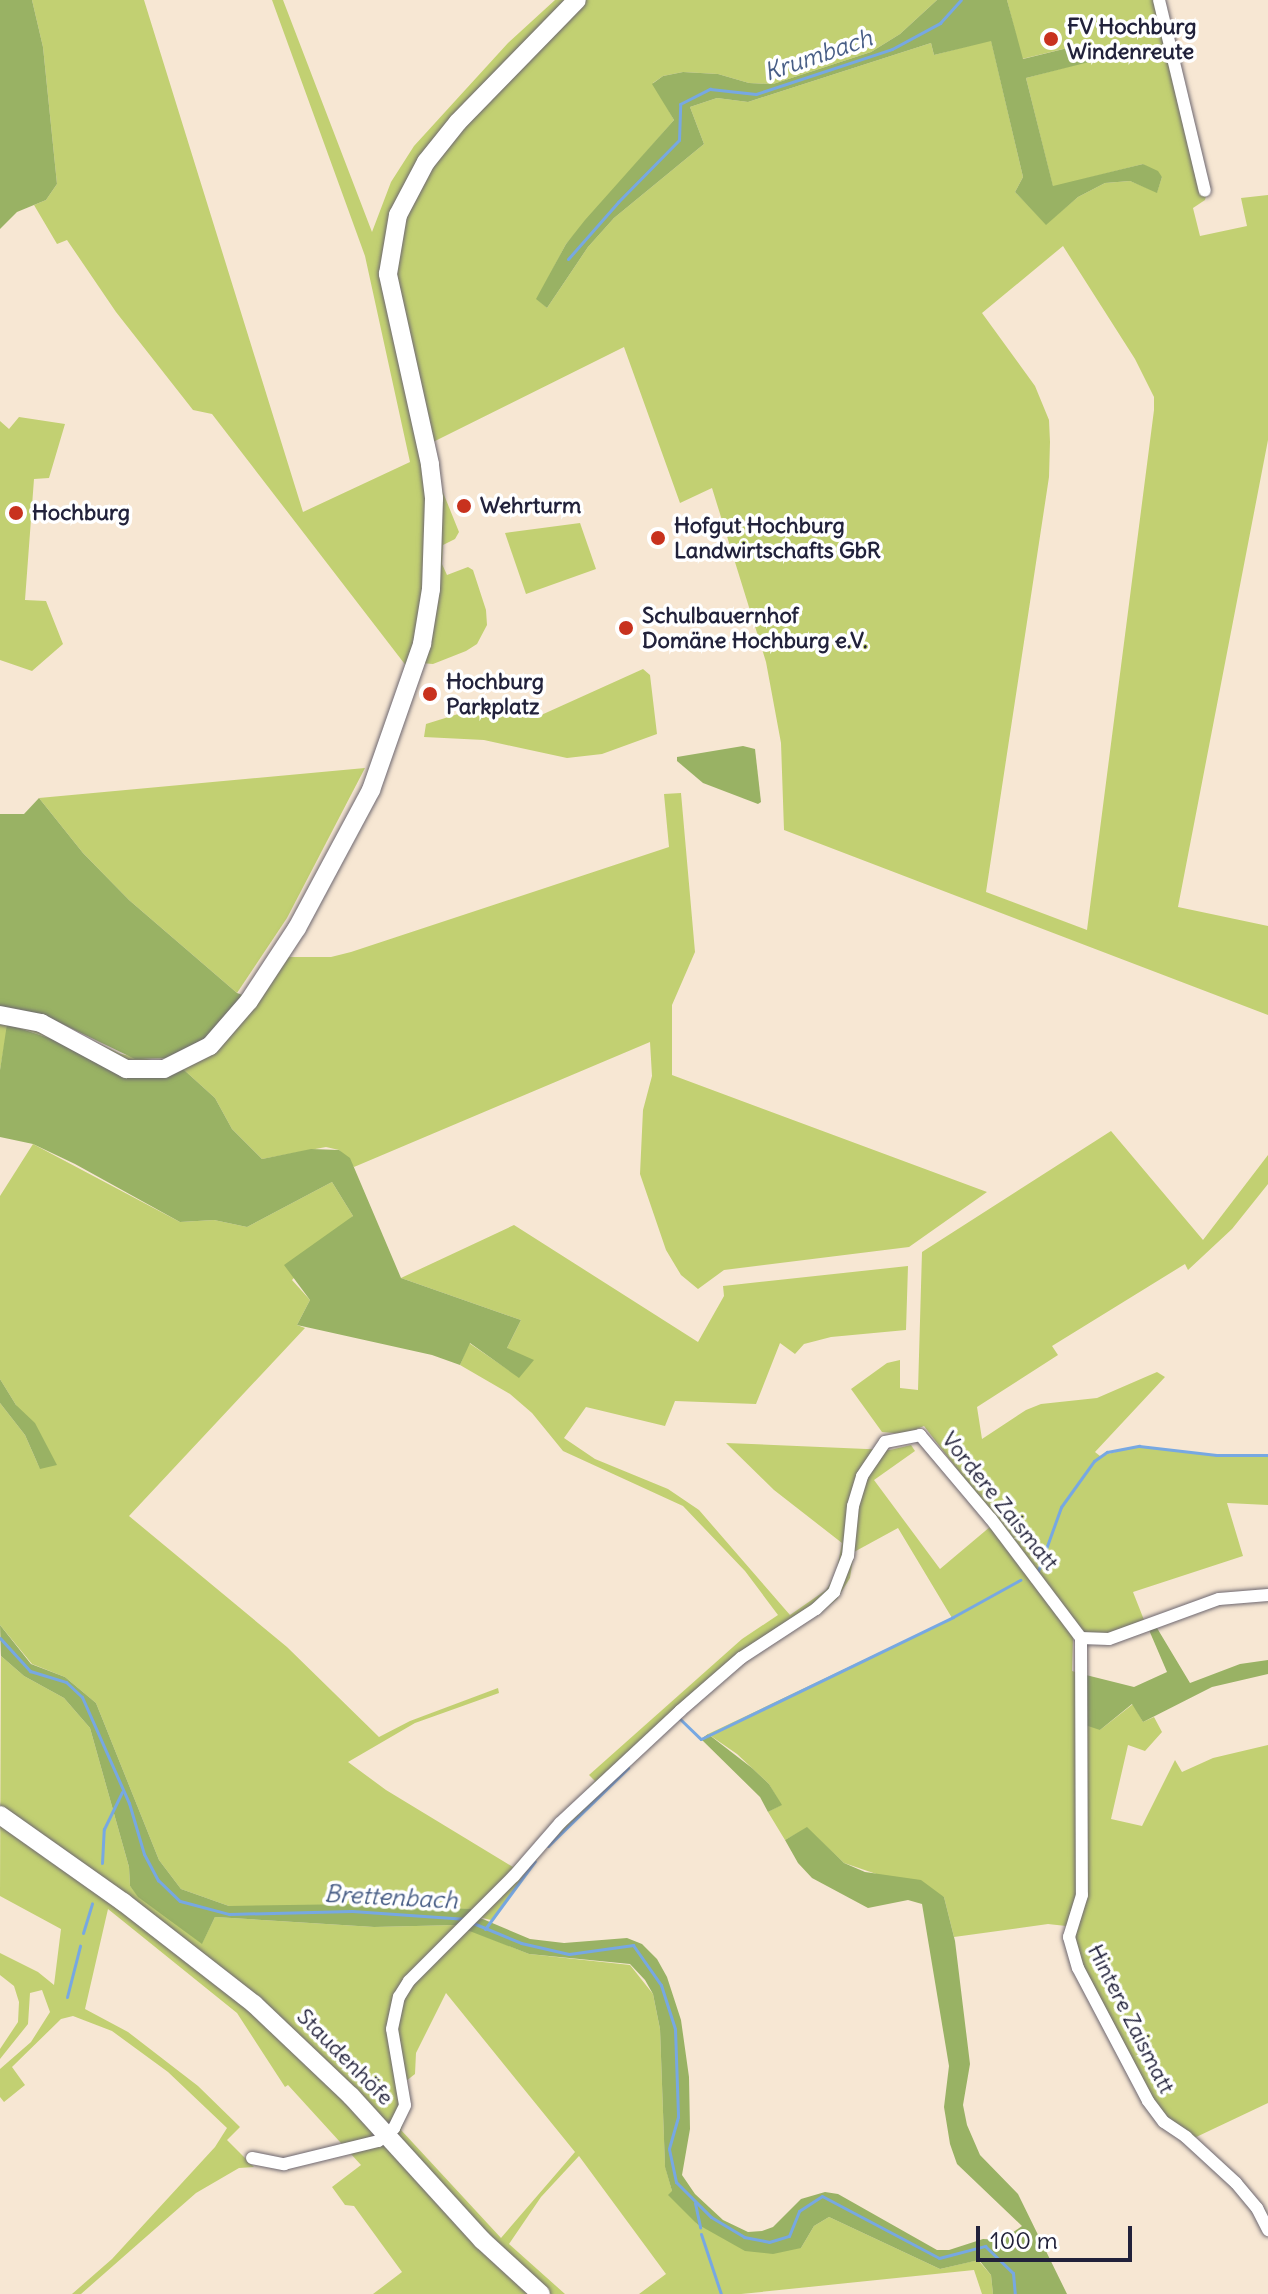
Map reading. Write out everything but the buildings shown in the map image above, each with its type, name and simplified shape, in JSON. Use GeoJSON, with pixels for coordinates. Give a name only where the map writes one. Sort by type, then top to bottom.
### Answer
{"type":"FeatureCollection","features":[{"type":"Feature","properties":{"kind":"street"},"geometry":{"type":"LineString","coordinates":[[0,1015],[41,1023],[126,1069],[164,1069],[210,1046],[249,1001],[297,928],[371,790],[422,644],[431,589],[434,498],[430,464],[388,274],[398,215],[426,162],[458,122],[577,0]]}},
{"type":"Feature","properties":{"kind":"street"},"geometry":{"type":"LineString","coordinates":[[1159,0],[1205,191]]}},
{"type":"Feature","properties":{"kind":"street","name":"Vordere Zaismatt"},"geometry":{"type":"LineString","coordinates":[[387,2133],[399,2121],[405,2105],[392,2029],[399,1997],[409,1981],[464,1928],[560,1823],[680,1711],[741,1658],[816,1609],[834,1592],[848,1556],[853,1506],[862,1476],[885,1442],[920,1435],[991,1519],[1081,1638]]}},
{"type":"Feature","properties":{"kind":"street"},"geometry":{"type":"LineString","coordinates":[[1081,1638],[1109,1639],[1219,1599],[1268,1595]]}},
{"type":"Feature","properties":{"kind":"street","name":"Hintere Zaismatt"},"geometry":{"type":"LineString","coordinates":[[1081,1638],[1082,1895],[1069,1937],[1078,1968],[1148,2101],[1164,2122],[1186,2137],[1236,2183],[1257,2208],[1268,2230]]}},
{"type":"Feature","properties":{"kind":"street","name":"Staudenhöfe"},"geometry":{"type":"LineString","coordinates":[[0,1815],[92,1879],[254,2004],[387,2133],[482,2240],[541,2294]]}},
{"type":"Feature","properties":{"kind":"street"},"geometry":{"type":"LineString","coordinates":[[252,2158],[284,2164],[378,2141],[387,2133]]}},
{"type":"Feature","properties":{"kind":"green space"},"geometry":{"type":"Polygon","coordinates":[[[0,0],[32,0],[43,47],[57,184],[46,200],[17,212],[0,229],[0,0]]]}},
{"type":"Feature","properties":{"kind":"green space"},"geometry":{"type":"Polygon","coordinates":[[[32,0],[144,0],[303,512],[410,462],[365,256],[272,0],[283,0],[372,232],[391,182],[414,146],[508,43],[555,0],[937,0],[900,34],[871,52],[773,84],[749,83],[718,74],[683,72],[663,76],[653,83],[674,120],[566,244],[537,299],[547,308],[588,247],[614,218],[704,144],[690,107],[717,98],[748,102],[931,43],[934,55],[991,40],[1023,177],[1015,192],[1046,224],[1078,197],[1105,183],[1130,181],[1157,192],[1162,177],[1143,164],[1053,187],[1026,78],[1093,60],[1088,43],[1022,59],[1007,0],[1163,0],[1207,192],[1205,200],[1193,208],[1200,236],[1247,226],[1241,198],[1268,195],[1268,440],[1178,907],[1268,926],[1268,1015],[784,830],[781,743],[766,662],[712,488],[680,503],[624,347],[429,444],[436,475],[459,532],[455,539],[443,545],[442,564],[447,575],[468,567],[473,570],[486,610],[487,625],[477,644],[466,651],[433,664],[421,663],[393,743],[342,861],[283,957],[331,957],[351,952],[669,847],[664,794],[681,793],[695,952],[672,1005],[672,1075],[987,1192],[909,1247],[724,1270],[698,1289],[681,1275],[666,1250],[640,1174],[643,1110],[652,1076],[650,1042],[354,1167],[339,1150],[326,1147],[262,1159],[232,1129],[215,1098],[183,1069],[164,1076],[128,1077],[58,1041],[8,1024],[0,1070],[0,1007],[34,1013],[121,1054],[157,1061],[192,1049],[226,1023],[295,924],[339,845],[368,787],[388,733],[382,731],[407,667],[212,414],[193,410],[116,312],[67,240],[57,244],[34,205],[46,200],[57,184],[43,47],[32,0]],[[1063,246],[982,313],[1035,386],[1049,420],[1050,442],[1049,477],[986,892],[1087,930],[1154,410],[1154,397],[1135,359],[1063,246]]]}},
{"type":"Feature","properties":{"kind":"green space"},"geometry":{"type":"Polygon","coordinates":[[[937,0],[1007,0],[1023,59],[1088,43],[1093,61],[1026,78],[1053,186],[1143,164],[1158,171],[1162,177],[1157,193],[1130,181],[1105,183],[1078,197],[1046,225],[1015,192],[1023,177],[991,41],[934,55],[931,43],[748,102],[717,98],[690,107],[704,144],[614,218],[588,247],[547,308],[536,299],[566,244],[674,120],[652,84],[663,76],[683,72],[718,74],[749,83],[773,84],[871,52],[900,34],[937,0]]]}},
{"type":"Feature","properties":{"kind":"green space","name":"Hochburg"},"geometry":{"type":"Polygon","coordinates":[[[19,417],[65,424],[49,478],[34,479],[25,600],[46,601],[63,644],[32,671],[0,660],[0,421],[9,429],[19,417]]]}},
{"type":"Feature","properties":{"kind":"green space"},"geometry":{"type":"Polygon","coordinates":[[[580,523],[596,569],[526,594],[505,533],[580,523]]]}},
{"type":"Feature","properties":{"kind":"green space"},"geometry":{"type":"Polygon","coordinates":[[[643,669],[650,675],[657,734],[602,754],[567,758],[484,740],[424,737],[426,724],[458,714],[539,716],[643,669]]]}},
{"type":"Feature","properties":{"kind":"green space"},"geometry":{"type":"Polygon","coordinates":[[[743,746],[755,749],[761,802],[758,804],[703,783],[677,761],[677,757],[743,746]]]}},
{"type":"Feature","properties":{"kind":"green space"},"geometry":{"type":"Polygon","coordinates":[[[365,768],[287,918],[237,993],[129,900],[83,853],[39,798],[365,768]]]}},
{"type":"Feature","properties":{"kind":"green space"},"geometry":{"type":"Polygon","coordinates":[[[39,798],[83,853],[129,900],[237,993],[248,997],[207,1041],[173,1058],[135,1059],[54,1020],[0,1007],[0,814],[24,814],[39,798]]]}},
{"type":"Feature","properties":{"kind":"green space"},"geometry":{"type":"Polygon","coordinates":[[[7,1024],[58,1041],[95,1062],[183,1069],[215,1098],[232,1129],[262,1159],[311,1149],[339,1150],[350,1158],[401,1278],[521,1320],[507,1348],[534,1360],[519,1378],[470,1343],[460,1365],[432,1355],[297,1325],[310,1300],[284,1265],[353,1216],[332,1182],[247,1227],[214,1220],[180,1222],[33,1144],[0,1137],[0,1070],[7,1024]]]}},
{"type":"Feature","properties":{"kind":"green space"},"geometry":{"type":"Polygon","coordinates":[[[1111,1131],[1203,1240],[1268,1155],[1268,1184],[1232,1229],[1188,1270],[1185,1264],[1052,1346],[1058,1355],[977,1407],[982,1439],[1026,1410],[1041,1404],[1097,1398],[1157,1372],[1165,1377],[1095,1452],[1100,1456],[1139,1446],[1216,1455],[1268,1455],[1268,1505],[1227,1503],[1243,1556],[1133,1592],[1144,1620],[1108,1634],[1073,1638],[1072,1671],[1086,1675],[1100,1730],[1133,1704],[1143,1722],[1154,1717],[1162,1732],[1145,1751],[1128,1745],[1111,1819],[1142,1826],[1175,1760],[1182,1772],[1213,1758],[1268,1745],[1268,2103],[1192,2139],[1168,2129],[1065,1935],[1066,1926],[1048,1924],[954,1937],[944,1897],[844,1863],[807,1828],[785,1840],[768,1812],[781,1805],[769,1784],[737,1754],[708,1734],[952,1618],[898,1528],[854,1552],[850,1578],[837,1599],[822,1612],[754,1651],[684,1713],[544,1850],[491,1920],[478,1917],[471,1909],[229,1906],[181,1889],[159,1860],[96,1703],[65,1677],[32,1664],[0,1625],[0,1403],[25,1435],[40,1469],[16,1405],[0,1379],[0,1196],[33,1144],[180,1222],[214,1220],[247,1227],[332,1182],[353,1216],[292,1280],[310,1300],[297,1325],[305,1328],[129,1516],[287,1647],[379,1737],[410,1721],[498,1688],[499,1693],[415,1723],[348,1762],[386,1790],[513,1867],[595,1781],[589,1775],[742,1639],[778,1615],[745,1571],[683,1506],[563,1451],[532,1413],[510,1394],[460,1365],[469,1343],[519,1377],[507,1348],[521,1320],[401,1278],[514,1225],[698,1342],[724,1296],[723,1286],[908,1266],[906,1330],[831,1337],[804,1344],[795,1354],[780,1343],[756,1404],[675,1401],[665,1426],[586,1407],[564,1438],[595,1459],[668,1489],[699,1510],[790,1615],[826,1590],[836,1574],[842,1543],[774,1490],[726,1443],[890,1450],[911,1445],[915,1451],[874,1480],[940,1569],[997,1521],[924,1426],[905,1434],[882,1432],[851,1389],[887,1363],[900,1360],[900,1388],[918,1390],[922,1252],[1111,1131]]]}},
{"type":"Feature","properties":{"kind":"green space"},"geometry":{"type":"Polygon","coordinates":[[[0,1379],[16,1405],[35,1423],[57,1465],[40,1469],[25,1435],[0,1403],[0,1379]]]}},
{"type":"Feature","properties":{"kind":"green space"},"geometry":{"type":"Polygon","coordinates":[[[0,1625],[31,1664],[65,1677],[96,1703],[159,1860],[181,1889],[229,1906],[358,1904],[471,1909],[472,1912],[457,1925],[374,1927],[215,1917],[202,1944],[138,1897],[130,1886],[129,1867],[90,1728],[64,1698],[24,1676],[1,1656],[0,1625]]]}},
{"type":"Feature","properties":{"kind":"green space"},"geometry":{"type":"Polygon","coordinates":[[[1157,1628],[1190,1683],[1240,1664],[1268,1660],[1268,1674],[1212,1687],[1143,1722],[1132,1704],[1100,1730],[1085,1725],[1086,1675],[1134,1687],[1167,1672],[1149,1630],[1157,1628]]]}},
{"type":"Feature","properties":{"kind":"green space"},"geometry":{"type":"Polygon","coordinates":[[[1,1656],[24,1676],[64,1698],[90,1728],[129,1867],[130,1886],[139,1897],[202,1943],[215,1917],[374,1927],[457,1925],[529,1954],[630,1965],[653,1994],[660,2029],[665,2166],[672,2191],[697,2224],[801,2248],[814,2226],[829,2217],[940,2269],[978,2260],[991,2275],[993,2294],[982,2294],[974,2270],[741,2294],[639,2294],[666,2274],[579,2156],[541,2197],[509,2244],[565,2294],[373,2294],[402,2272],[354,2206],[345,2205],[332,2187],[361,2165],[288,2085],[285,2087],[237,2013],[108,1909],[85,2009],[128,2032],[198,2086],[240,2127],[227,2140],[254,2167],[239,2168],[196,2193],[81,2294],[72,2294],[112,2259],[215,2147],[227,2128],[168,2072],[112,2031],[73,2016],[61,2019],[12,2067],[25,2085],[4,2102],[0,2097],[0,2069],[31,2042],[50,2012],[42,1990],[30,1993],[28,2024],[0,2059],[0,2049],[18,2022],[19,2002],[14,1986],[0,1975],[0,1953],[38,1972],[54,1985],[61,1929],[0,1896],[1,1656]],[[446,1993],[416,2053],[415,2074],[406,2081],[409,2103],[401,2130],[501,2238],[575,2152],[446,1993]]]}},
{"type":"Feature","properties":{"kind":"green space"},"geometry":{"type":"Polygon","coordinates":[[[708,1734],[769,1784],[782,1805],[768,1812],[760,1797],[701,1739],[708,1734]]]}},
{"type":"Feature","properties":{"kind":"green space"},"geometry":{"type":"Polygon","coordinates":[[[807,1827],[844,1863],[865,1872],[921,1880],[944,1897],[955,1941],[970,2064],[963,2105],[967,2125],[980,2155],[1018,2194],[1067,2294],[993,2294],[991,2275],[979,2260],[940,2269],[829,2217],[814,2226],[801,2248],[773,2254],[745,2251],[697,2224],[668,2195],[672,2191],[665,2167],[660,2029],[653,1994],[645,1980],[630,1964],[529,1954],[467,1930],[478,1917],[530,1939],[564,1943],[627,1938],[642,1944],[657,1959],[667,1977],[681,2020],[689,2077],[690,2129],[682,2175],[695,2194],[723,2220],[748,2232],[762,2231],[773,2227],[801,2199],[825,2192],[838,2194],[937,2250],[949,2250],[983,2239],[1002,2240],[1022,2226],[957,2164],[950,2144],[944,2107],[949,2066],[922,1904],[908,1900],[868,1908],[812,1878],[798,1863],[785,1840],[807,1827]]]}},
{"type":"Feature","properties":{"kind":"waterway","name":"Krumbach"},"geometry":{"type":"LineString","coordinates":[[568,259],[679,140],[680,104],[710,89],[756,94],[892,49],[940,23],[961,0]]}},
{"type":"Feature","properties":{"kind":"waterway"},"geometry":{"type":"LineString","coordinates":[[1038,1571],[1061,1507],[1094,1461],[1107,1452],[1139,1446],[1216,1455],[1268,1455]]}},
{"type":"Feature","properties":{"kind":"waterway"},"geometry":{"type":"LineString","coordinates":[[679,1718],[701,1739],[953,1617],[1020,1580]]}},
{"type":"Feature","properties":{"kind":"waterway","name":"Brettenbach"},"geometry":{"type":"LineString","coordinates":[[0,1638],[30,1671],[66,1682],[82,1697],[129,1803],[144,1854],[158,1880],[180,1901],[229,1914],[352,1911],[467,1919]]}},
{"type":"Feature","properties":{"kind":"waterway"},"geometry":{"type":"LineString","coordinates":[[548,1846],[628,1768]]}},
{"type":"Feature","properties":{"kind":"waterway"},"geometry":{"type":"LineString","coordinates":[[102,1863],[104,1829],[122,1792]]}},
{"type":"Feature","properties":{"kind":"waterway"},"geometry":{"type":"LineString","coordinates":[[485,1929],[535,1861]]}},
{"type":"Feature","properties":{"kind":"waterway"},"geometry":{"type":"LineString","coordinates":[[83,1933],[92,1903]]}},
{"type":"Feature","properties":{"kind":"waterway","name":"Brettenbach"},"geometry":{"type":"LineString","coordinates":[[473,1923],[521,1943],[569,1954],[633,1945],[661,1985],[675,2029],[678,2117],[669,2149],[676,2182],[711,2217],[744,2237],[769,2242],[789,2236],[799,2211],[822,2196],[939,2258],[985,2246],[1013,2273],[1015,2294]]}},
{"type":"Feature","properties":{"kind":"waterway"},"geometry":{"type":"LineString","coordinates":[[67,1997],[80,1946]]}},
{"type":"Feature","properties":{"kind":"waterway"},"geometry":{"type":"LineString","coordinates":[[695,2203],[700,2227]]}},
{"type":"Feature","properties":{"kind":"waterway"},"geometry":{"type":"LineString","coordinates":[[701,2234],[721,2294]]}},
{"type":"Feature","properties":{"kind":"place","name":"FV Hochburg Windenreute"},"geometry":{"type":"Point","coordinates":[1051,39]}},
{"type":"Feature","properties":{"kind":"place","name":"Wehrturm"},"geometry":{"type":"Point","coordinates":[464,506]}},
{"type":"Feature","properties":{"kind":"place","name":"Hochburg"},"geometry":{"type":"Point","coordinates":[16,513]}},
{"type":"Feature","properties":{"kind":"place","name":"Hofgut Hochburg Landwirtschafts GbR"},"geometry":{"type":"Point","coordinates":[658,538]}},
{"type":"Feature","properties":{"kind":"place","name":"Schulbauernhof Domäne Hochburg e.V."},"geometry":{"type":"Point","coordinates":[626,628]}},
{"type":"Feature","properties":{"kind":"place","name":"Hochburg Parkplatz"},"geometry":{"type":"Point","coordinates":[430,694]}}]}
